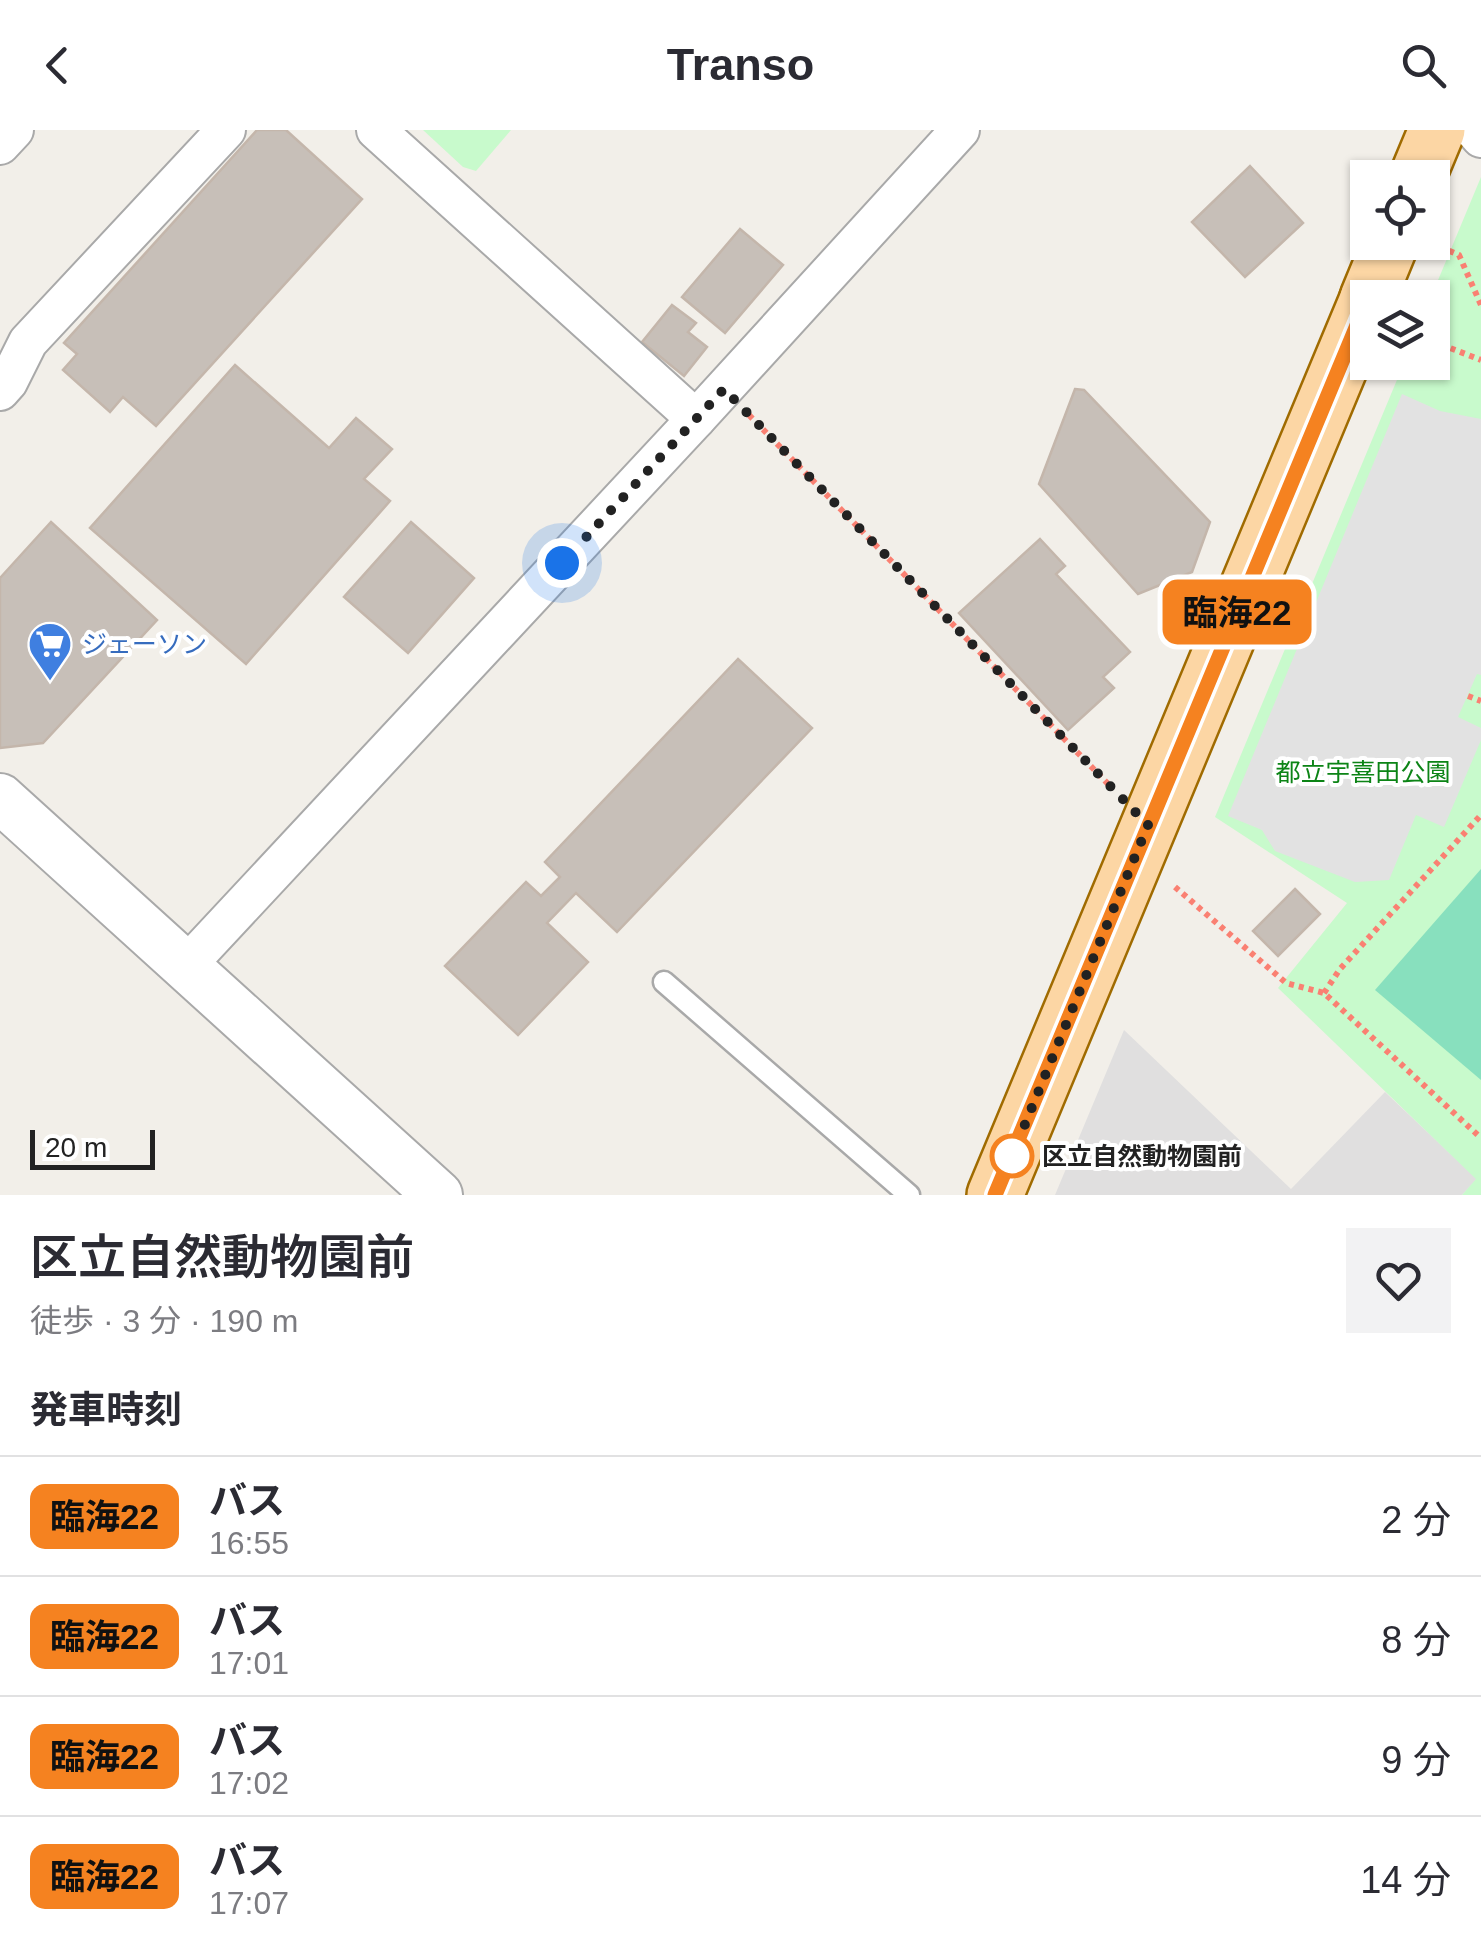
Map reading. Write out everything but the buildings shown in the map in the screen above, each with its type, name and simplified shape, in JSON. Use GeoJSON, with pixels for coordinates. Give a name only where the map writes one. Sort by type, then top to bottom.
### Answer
{"type":"FeatureCollection","features":[{"type":"Feature","properties":{"kind":"main road"},"geometry":{"type":"LineString","coordinates":[[1425,160],[1437,130]]}},
{"type":"Feature","properties":{"kind":"main road"},"geometry":{"type":"LineString","coordinates":[[1384,280],[1402,260]]}},
{"type":"Feature","properties":{"kind":"main road"},"geometry":{"type":"LineString","coordinates":[[996,1195],[1350,341]]}},
{"type":"Feature","properties":{"kind":"street"},"geometry":{"type":"LineString","coordinates":[[0,144],[14,130]]}},
{"type":"Feature","properties":{"kind":"street"},"geometry":{"type":"LineString","coordinates":[[0,391],[28,342],[226,130]]}},
{"type":"Feature","properties":{"kind":"street"},"geometry":{"type":"LineString","coordinates":[[376,130],[696,419]]}},
{"type":"Feature","properties":{"kind":"street"},"geometry":{"type":"LineString","coordinates":[[186,966],[960,130]]}},
{"type":"Feature","properties":{"kind":"street"},"geometry":{"type":"LineString","coordinates":[[1474,130],[1481,138]]}},
{"type":"Feature","properties":{"kind":"street"},"geometry":{"type":"LineString","coordinates":[[0,798],[438,1195]]}},
{"type":"Feature","properties":{"kind":"lane"},"geometry":{"type":"LineString","coordinates":[[664,982],[909,1195]]}},
{"type":"Feature","properties":{"kind":"path"},"geometry":{"type":"LineString","coordinates":[[1450,253],[1459,255],[1481,305]]}},
{"type":"Feature","properties":{"kind":"path"},"geometry":{"type":"LineString","coordinates":[[1450,348],[1481,360]]}},
{"type":"Feature","properties":{"kind":"path"},"geometry":{"type":"LineString","coordinates":[[724,389],[1148,825]]}},
{"type":"Feature","properties":{"kind":"path"},"geometry":{"type":"LineString","coordinates":[[1468,696],[1481,701]]}},
{"type":"Feature","properties":{"kind":"path"},"geometry":{"type":"LineString","coordinates":[[1324,992],[1340,969],[1481,815]]}},
{"type":"Feature","properties":{"kind":"path"},"geometry":{"type":"LineString","coordinates":[[1174,886],[1286,983],[1324,992],[1481,1138]]}},
{"type":"Feature","properties":{"kind":"shaded area"},"geometry":{"type":"Polygon","coordinates":[[[1402,394],[1440,411],[1481,419],[1481,675],[1477,674],[1458,717],[1481,728],[1481,740],[1444,827],[1416,815],[1389,880],[1355,882],[1275,851],[1262,830],[1228,816],[1402,394]]]}},
{"type":"Feature","properties":{"kind":"shaded area"},"geometry":{"type":"Polygon","coordinates":[[[1124,1030],[1291,1189],[1385,1092],[1477,1179],[1462,1195],[1055,1195],[1124,1030]]]}},
{"type":"Feature","properties":{"kind":"green space"},"geometry":{"type":"Polygon","coordinates":[[[423,130],[511,130],[476,171],[463,167],[423,130]]]}},
{"type":"Feature","properties":{"kind":"green space","name":"都立宇喜田公園"},"geometry":{"type":"Polygon","coordinates":[[[1481,177],[1481,1195],[1462,1195],[1476,1179],[1278,988],[1347,903],[1215,817],[1397,380],[1450,380],[1450,280],[1438,280],[1446,260],[1450,260],[1450,251],[1481,177]]]}},
{"type":"Feature","properties":{"kind":"green space"},"geometry":{"type":"Polygon","coordinates":[[[1481,869],[1481,1080],[1375,990],[1481,869]]]}},
{"type":"Feature","properties":{"kind":"bus line","name":"臨海22"},"geometry":{"type":"LineString","coordinates":[[995,1195],[1350,342]]}},
{"type":"Feature","properties":{"kind":"place","name":"ジェーソン"},"geometry":{"type":"Point","coordinates":[50,682]}},
{"type":"Feature","properties":{"kind":"place","name":"区立自然動物園前"},"geometry":{"type":"Point","coordinates":[1012,1156]}},
{"type":"Feature","properties":{"kind":"route"},"geometry":{"type":"LineString","coordinates":[[562,563],[724,389],[1148,825],[1012,1156]]}}]}
